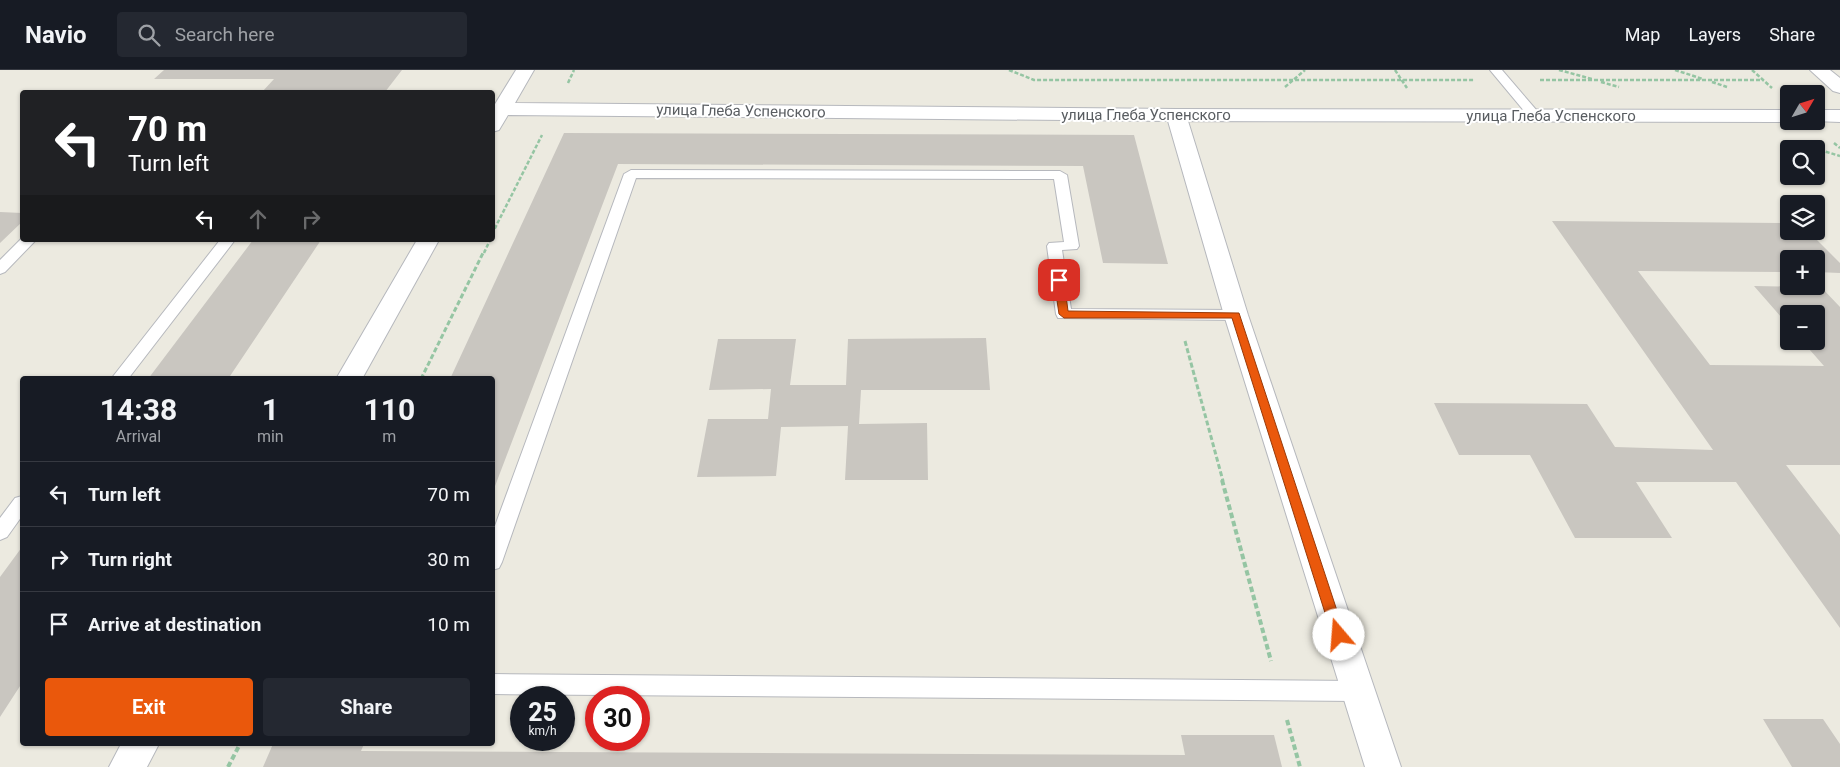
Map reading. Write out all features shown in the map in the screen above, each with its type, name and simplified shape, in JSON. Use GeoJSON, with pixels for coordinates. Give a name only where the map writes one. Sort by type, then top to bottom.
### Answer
{"type":"FeatureCollection","features":[{"type":"Feature","properties":{"kind":"street"},"geometry":{"type":"LineString","coordinates":[[495,121],[525,70]]}},
{"type":"Feature","properties":{"kind":"street"},"geometry":{"type":"LineString","coordinates":[[1819,70],[1840,87]]}},
{"type":"Feature","properties":{"kind":"street","name":"улица Глеба Успенского"},"geometry":{"type":"LineString","coordinates":[[502,109],[1176,115],[1780,116]]}},
{"type":"Feature","properties":{"kind":"street"},"geometry":{"type":"LineString","coordinates":[[1176,115],[1236,315],[1382,767]]}},
{"type":"Feature","properties":{"kind":"street"},"geometry":{"type":"LineString","coordinates":[[1825,116],[1840,116]]}},
{"type":"Feature","properties":{"kind":"street"},"geometry":{"type":"LineString","coordinates":[[351,376],[427,242]]}},
{"type":"Feature","properties":{"kind":"street"},"geometry":{"type":"LineString","coordinates":[[128,767],[140,746]]}},
{"type":"Feature","properties":{"kind":"lane"},"geometry":{"type":"LineString","coordinates":[[1496,70],[1534,115]]}},
{"type":"Feature","properties":{"kind":"lane"},"geometry":{"type":"LineString","coordinates":[[495,554],[631,174],[1060,175],[1072,246],[1054,246],[1064,314],[1236,315]]}},
{"type":"Feature","properties":{"kind":"lane"},"geometry":{"type":"LineString","coordinates":[[0,269],[27,242]]}},
{"type":"Feature","properties":{"kind":"lane"},"geometry":{"type":"LineString","coordinates":[[121,376],[226,242]]}},
{"type":"Feature","properties":{"kind":"lane"},"geometry":{"type":"LineString","coordinates":[[0,532],[20,506]]}},
{"type":"Feature","properties":{"kind":"lane"},"geometry":{"type":"LineString","coordinates":[[495,684],[1357,691]]}},
{"type":"Feature","properties":{"kind":"path"},"geometry":{"type":"LineString","coordinates":[[495,228],[574,70]]}},
{"type":"Feature","properties":{"kind":"path"},"geometry":{"type":"LineString","coordinates":[[1009,70],[1034,80],[1764,80]]}},
{"type":"Feature","properties":{"kind":"path"},"geometry":{"type":"LineString","coordinates":[[1752,70],[1776,92]]}},
{"type":"Feature","properties":{"kind":"path"},"geometry":{"type":"LineString","coordinates":[[422,376],[489,242]]}},
{"type":"Feature","properties":{"kind":"path"},"geometry":{"type":"LineString","coordinates":[[1184,340],[1300,767]]}},
{"type":"Feature","properties":{"kind":"path"},"geometry":{"type":"LineString","coordinates":[[228,767],[239,746]]}},
{"type":"Feature","properties":{"kind":"building"},"geometry":{"type":"Polygon","coordinates":[[[164,70],[402,70],[387,90],[264,90],[274,79],[154,79],[164,70]]]}},
{"type":"Feature","properties":{"kind":"building"},"geometry":{"type":"Polygon","coordinates":[[[564,133],[1134,135],[1168,264],[1103,263],[1083,166],[618,164],[495,486],[495,376],[451,376],[564,133]]]}},
{"type":"Feature","properties":{"kind":"building"},"geometry":{"type":"Polygon","coordinates":[[[0,212],[20,213],[20,224],[0,243],[0,212]]]}},
{"type":"Feature","properties":{"kind":"building"},"geometry":{"type":"Polygon","coordinates":[[[1552,221],[1780,223],[1780,240],[1817,240],[1840,263],[1840,273],[1825,272],[1825,250],[1780,250],[1780,272],[1638,271],[1710,365],[1824,366],[1810,350],[1825,350],[1825,305],[1780,305],[1780,316],[1754,286],[1780,286],[1780,295],[1825,295],[1825,291],[1840,307],[1840,465],[1786,465],[1840,535],[1840,628],[1736,482],[1636,482],[1672,538],[1575,538],[1530,455],[1459,455],[1434,403],[1587,404],[1615,447],[1713,450],[1552,221]]]}},
{"type":"Feature","properties":{"kind":"building"},"geometry":{"type":"Polygon","coordinates":[[[251,242],[320,242],[230,376],[150,376],[251,242]]]}},
{"type":"Feature","properties":{"kind":"building"},"geometry":{"type":"Polygon","coordinates":[[[986,338],[990,390],[861,390],[859,424],[927,423],[928,480],[845,480],[848,426],[781,427],[776,476],[697,477],[708,419],[768,419],[771,389],[709,390],[718,339],[796,339],[790,385],[846,385],[848,339],[986,338]]]}},
{"type":"Feature","properties":{"kind":"building"},"geometry":{"type":"Polygon","coordinates":[[[20,550],[20,686],[0,717],[0,577],[20,550]]]}},
{"type":"Feature","properties":{"kind":"building"},"geometry":{"type":"Polygon","coordinates":[[[1763,719],[1823,719],[1840,744],[1840,767],[1792,767],[1763,719]]]}},
{"type":"Feature","properties":{"kind":"building"},"geometry":{"type":"Polygon","coordinates":[[[1181,735],[1274,735],[1282,767],[263,767],[272,746],[363,746],[361,751],[1185,755],[1181,735]]]}},
{"type":"Feature","properties":{"kind":"route"},"geometry":{"type":"LineString","coordinates":[[1059,280],[1064,314],[1236,315],[1339,635]]}}]}
